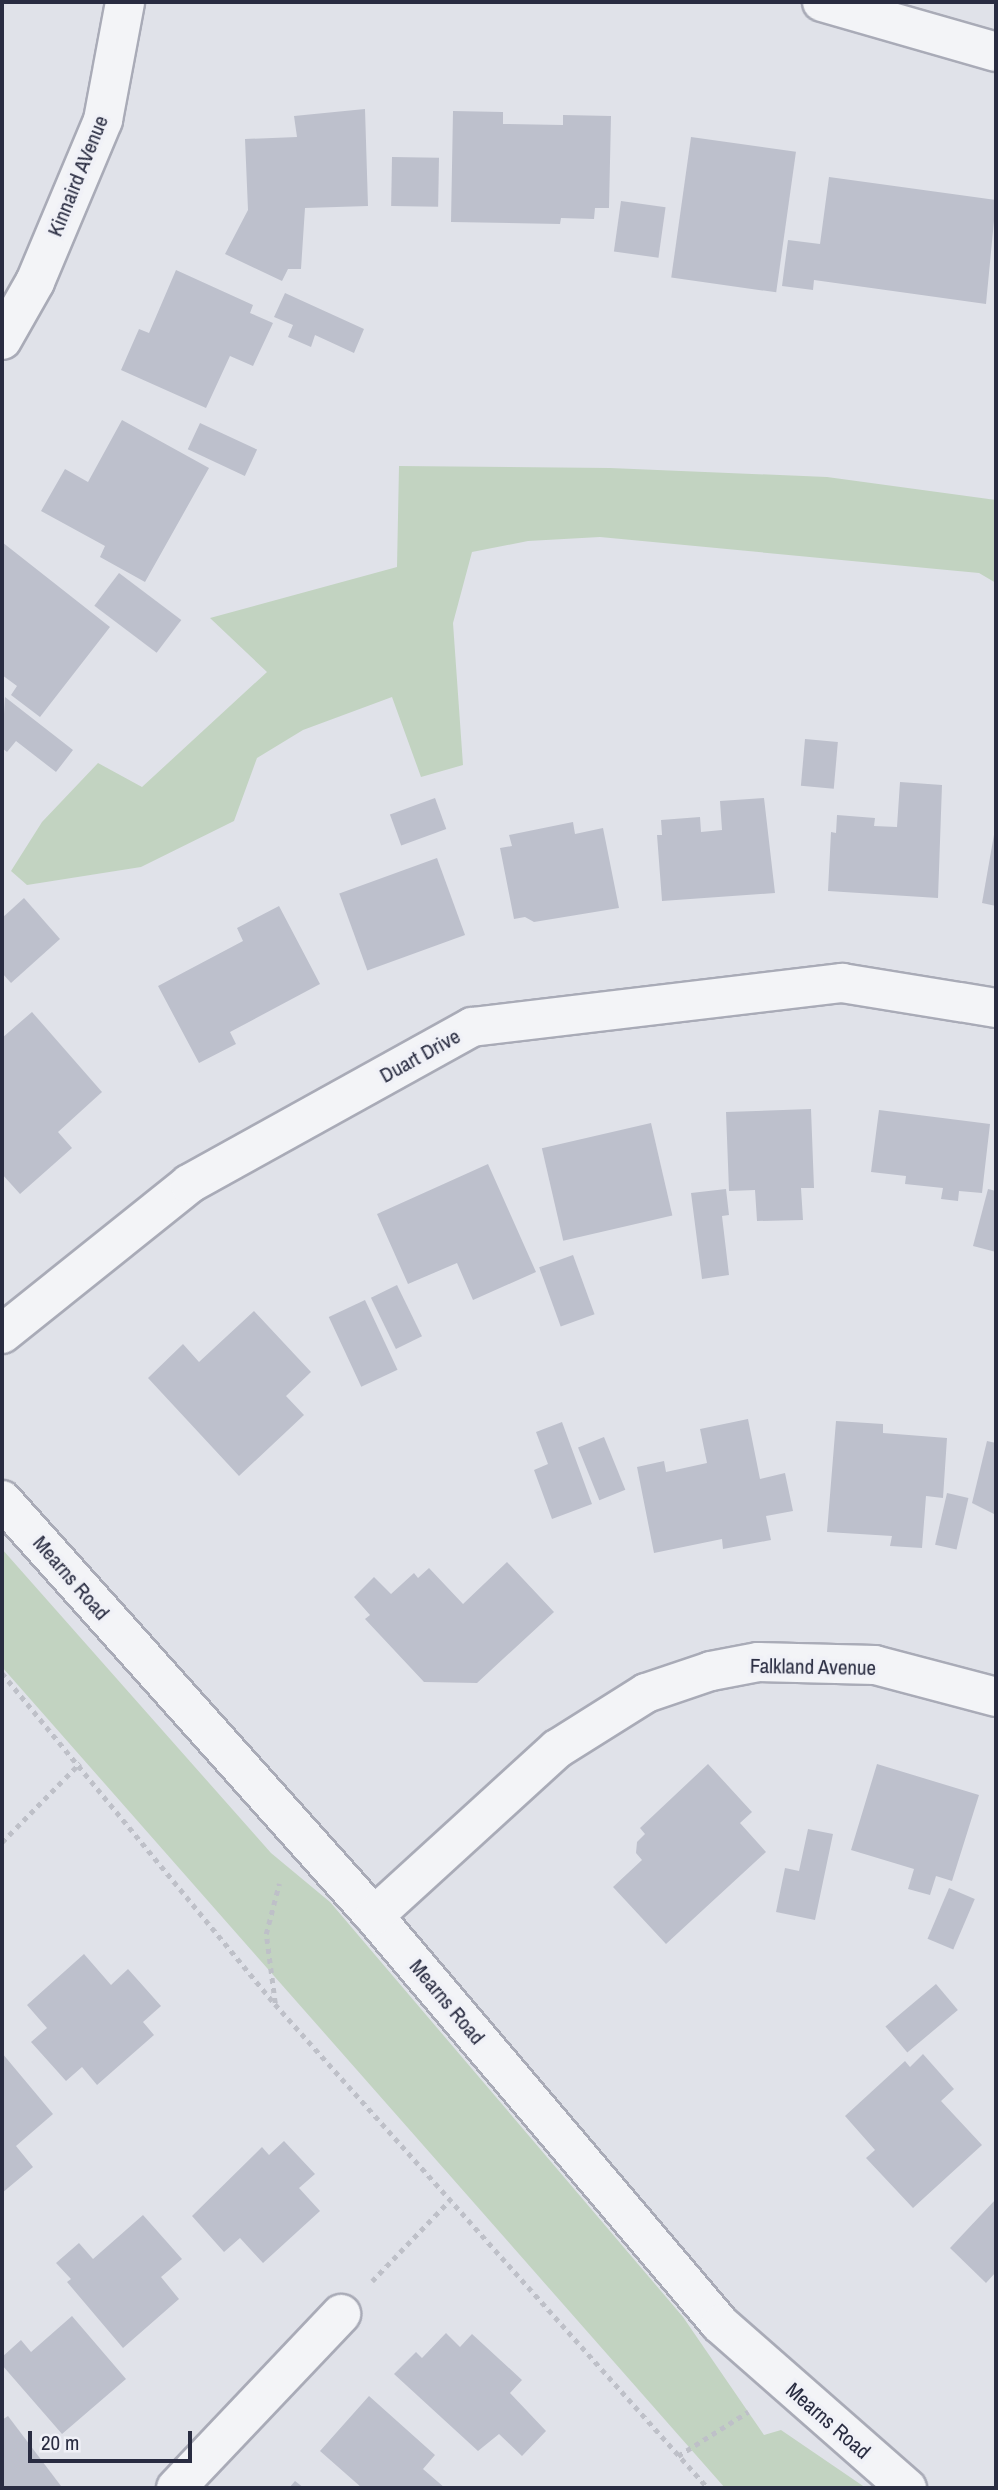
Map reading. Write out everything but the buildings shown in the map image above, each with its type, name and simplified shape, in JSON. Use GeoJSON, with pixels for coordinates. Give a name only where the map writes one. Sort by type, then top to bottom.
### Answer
{"type":"FeatureCollection","features":[{"type":"Feature","properties":{"kind":"street","name":"Kinnaird AVenue"},"geometry":{"type":"LineString","coordinates":[[2,340],[35,282],[103,120],[125,2]]}},
{"type":"Feature","properties":{"kind":"street"},"geometry":{"type":"LineString","coordinates":[[822,2],[996,52]]}},
{"type":"Feature","properties":{"kind":"street","name":"Duart Drive"},"geometry":{"type":"LineString","coordinates":[[2,1334],[189,1184],[472,1027],[842,983],[996,1008]]}},
{"type":"Feature","properties":{"kind":"street","name":"Mearns Road"},"geometry":{"type":"LineString","coordinates":[[2,1500],[374,1916],[720,2324],[787,2387],[907,2488]]}},
{"type":"Feature","properties":{"kind":"street","name":"Falkland Avenue"},"geometry":{"type":"LineString","coordinates":[[374,1916],[557,1749],[646,1693],[711,1671],[758,1662],[875,1665],[996,1697]]}},
{"type":"Feature","properties":{"kind":"street"},"geometry":{"type":"LineString","coordinates":[[176,2488],[341,2314]]}},
{"type":"Feature","properties":{"kind":"path"},"geometry":{"type":"LineString","coordinates":[[2,1673],[80,1763],[275,2004],[708,2488]]}},
{"type":"Feature","properties":{"kind":"path"},"geometry":{"type":"LineString","coordinates":[[2,1842],[80,1763]]}},
{"type":"Feature","properties":{"kind":"path"},"geometry":{"type":"LineString","coordinates":[[275,2004],[266,1934],[293,1827]]}},
{"type":"Feature","properties":{"kind":"path"},"geometry":{"type":"LineString","coordinates":[[341,2314],[449,2201]]}},
{"type":"Feature","properties":{"kind":"path"},"geometry":{"type":"LineString","coordinates":[[678,2456],[787,2387]]}},
{"type":"Feature","properties":{"kind":"green space"},"geometry":{"type":"Polygon","coordinates":[[[399,466],[610,468],[827,477],[996,500],[996,583],[979,573],[600,537],[528,541],[472,552],[453,623],[463,765],[421,777],[392,697],[303,730],[257,758],[234,821],[141,867],[27,885],[11,871],[42,822],[98,763],[142,787],[267,672],[210,618],[397,567],[399,466]]]}},
{"type":"Feature","properties":{"kind":"green space"},"geometry":{"type":"Polygon","coordinates":[[[2,1549],[271,1853],[330,1902],[683,2317],[764,2435],[781,2430],[866,2488],[725,2488],[2,1667],[2,1549]]]}}]}
